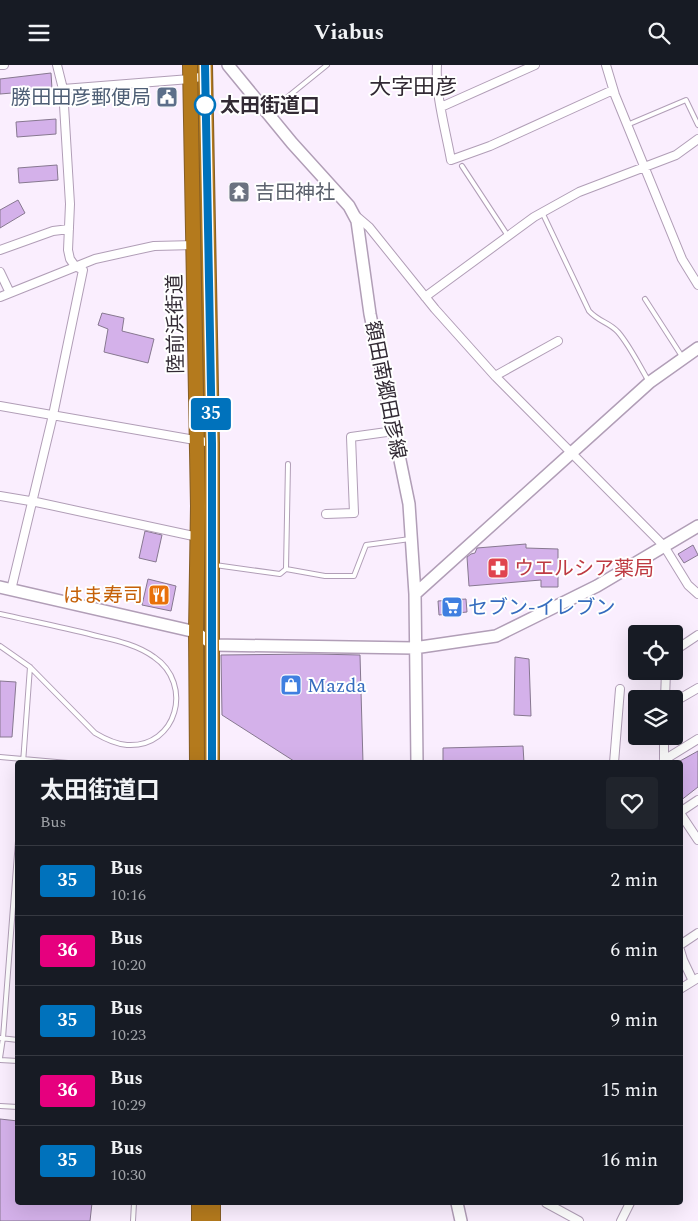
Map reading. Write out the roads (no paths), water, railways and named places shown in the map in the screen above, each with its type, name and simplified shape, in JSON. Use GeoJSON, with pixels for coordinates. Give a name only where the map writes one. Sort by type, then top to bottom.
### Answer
{"type":"FeatureCollection","features":[{"type":"Feature","properties":{"kind":"highway","name":"陸前浜街道"},"geometry":{"type":"LineString","coordinates":[[197,760],[197,441],[205,70]]}},
{"type":"Feature","properties":{"kind":"highway","name":"陸前浜街道"},"geometry":{"type":"LineString","coordinates":[[190,72],[212,443],[212,760]]}},
{"type":"Feature","properties":{"kind":"highway"},"geometry":{"type":"LineString","coordinates":[[199,1205],[199,1221]]}},
{"type":"Feature","properties":{"kind":"highway"},"geometry":{"type":"LineString","coordinates":[[213,1205],[213,1221]]}},
{"type":"Feature","properties":{"kind":"street"},"geometry":{"type":"LineString","coordinates":[[56,65],[63,89],[70,204],[68,250],[70,259],[75,266],[83,270],[53,415],[31,501],[5,589],[196,632],[213,645],[414,648],[496,636],[598,587],[698,526]]}},
{"type":"Feature","properties":{"kind":"street","name":"額田南郷田彦線"},"geometry":{"type":"LineString","coordinates":[[228,65],[354,214],[360,235],[370,314],[408,504],[412,539],[415,594],[414,648],[417,760]]}},
{"type":"Feature","properties":{"kind":"street"},"geometry":{"type":"LineString","coordinates":[[437,65],[436,73],[441,107],[451,159],[490,146],[613,90]]}},
{"type":"Feature","properties":{"kind":"street"},"geometry":{"type":"LineString","coordinates":[[441,107],[535,65]]}},
{"type":"Feature","properties":{"kind":"street"},"geometry":{"type":"LineString","coordinates":[[606,65],[613,90],[682,259],[698,285]]}},
{"type":"Feature","properties":{"kind":"street"},"geometry":{"type":"LineString","coordinates":[[63,89],[205,70]]}},
{"type":"Feature","properties":{"kind":"street"},"geometry":{"type":"LineString","coordinates":[[425,297],[542,212],[579,192],[676,155],[698,139]]}},
{"type":"Feature","properties":{"kind":"street"},"geometry":{"type":"LineString","coordinates":[[354,214],[369,227],[425,297],[495,376],[664,546],[688,585],[698,594]]}},
{"type":"Feature","properties":{"kind":"street"},"geometry":{"type":"LineString","coordinates":[[1,250],[53,231],[69,229]]}},
{"type":"Feature","properties":{"kind":"street"},"geometry":{"type":"LineString","coordinates":[[0,297],[75,266],[154,246],[200,244]]}},
{"type":"Feature","properties":{"kind":"street"},"geometry":{"type":"LineString","coordinates":[[0,272],[10,293]]}},
{"type":"Feature","properties":{"kind":"street"},"geometry":{"type":"LineString","coordinates":[[495,376],[558,341]]}},
{"type":"Feature","properties":{"kind":"street"},"geometry":{"type":"LineString","coordinates":[[415,594],[650,382],[698,348]]}},
{"type":"Feature","properties":{"kind":"street"},"geometry":{"type":"LineString","coordinates":[[0,406],[212,443]]}},
{"type":"Feature","properties":{"kind":"street"},"geometry":{"type":"LineString","coordinates":[[326,514],[354,513],[351,437],[394,431]]}},
{"type":"Feature","properties":{"kind":"street"},"geometry":{"type":"LineString","coordinates":[[0,496],[198,537]]}},
{"type":"Feature","properties":{"kind":"street"},"geometry":{"type":"LineString","coordinates":[[683,645],[698,635]]}},
{"type":"Feature","properties":{"kind":"street"},"geometry":{"type":"LineString","coordinates":[[683,697],[698,688]]}},
{"type":"Feature","properties":{"kind":"street"},"geometry":{"type":"LineString","coordinates":[[614,760],[620,689]]}},
{"type":"Feature","properties":{"kind":"street"},"geometry":{"type":"LineString","coordinates":[[666,760],[698,739]]}},
{"type":"Feature","properties":{"kind":"street"},"geometry":{"type":"LineString","coordinates":[[664,745],[664,760]]}},
{"type":"Feature","properties":{"kind":"street"},"geometry":{"type":"LineString","coordinates":[[683,810],[698,800]]}},
{"type":"Feature","properties":{"kind":"street"},"geometry":{"type":"LineString","coordinates":[[683,817],[698,840]]}},
{"type":"Feature","properties":{"kind":"street"},"geometry":{"type":"LineString","coordinates":[[683,943],[698,933]]}},
{"type":"Feature","properties":{"kind":"street"},"geometry":{"type":"LineString","coordinates":[[683,961],[696,979],[683,987]]}},
{"type":"Feature","properties":{"kind":"street"},"geometry":{"type":"LineString","coordinates":[[457,1205],[461,1221]]}},
{"type":"Feature","properties":{"kind":"street"},"geometry":{"type":"LineString","coordinates":[[550,1205],[579,1221]]}},
{"type":"Feature","properties":{"kind":"street"},"geometry":{"type":"LineString","coordinates":[[621,1221],[629,1205]]}},
{"type":"Feature","properties":{"kind":"lane"},"geometry":{"type":"LineString","coordinates":[[268,113],[327,65]]}},
{"type":"Feature","properties":{"kind":"lane"},"geometry":{"type":"LineString","coordinates":[[627,125],[686,100],[698,125]]}},
{"type":"Feature","properties":{"kind":"lane"},"geometry":{"type":"LineString","coordinates":[[462,166],[508,235]]}},
{"type":"Feature","properties":{"kind":"lane"},"geometry":{"type":"LineString","coordinates":[[542,212],[589,311],[596,319],[610,325],[619,333],[650,382]]}},
{"type":"Feature","properties":{"kind":"lane"},"geometry":{"type":"LineString","coordinates":[[644,299],[682,358]]}},
{"type":"Feature","properties":{"kind":"lane"},"geometry":{"type":"LineString","coordinates":[[212,564],[280,574],[286,569],[288,464]]}},
{"type":"Feature","properties":{"kind":"lane"},"geometry":{"type":"LineString","coordinates":[[286,569],[325,576],[354,576],[366,545],[412,539]]}},
{"type":"Feature","properties":{"kind":"lane"},"geometry":{"type":"LineString","coordinates":[[0,613],[119,642],[146,652],[164,665],[174,681],[176,709],[165,729],[157,736],[138,744],[116,743],[95,733],[30,667],[0,646]]}},
{"type":"Feature","properties":{"kind":"lane"},"geometry":{"type":"LineString","coordinates":[[23,760],[30,667]]}},
{"type":"Feature","properties":{"kind":"lane"},"geometry":{"type":"LineString","coordinates":[[0,757],[17,760]]}},
{"type":"Feature","properties":{"kind":"lane"},"geometry":{"type":"LineString","coordinates":[[15,876],[0,1059],[15,1061]]}},
{"type":"Feature","properties":{"kind":"lane"},"geometry":{"type":"LineString","coordinates":[[1,1038],[15,1040]]}},
{"type":"Feature","properties":{"kind":"lane"},"geometry":{"type":"LineString","coordinates":[[0,1106],[15,1107]]}},
{"type":"Feature","properties":{"kind":"lane"},"geometry":{"type":"LineString","coordinates":[[133,1221],[134,1205]]}},
{"type":"Feature","properties":{"kind":"place","name":"勝田田彦郵便局"},"geometry":{"type":"Point","coordinates":[167,97]}},
{"type":"Feature","properties":{"kind":"place","name":"太田街道口"},"geometry":{"type":"Point","coordinates":[205,105]}},
{"type":"Feature","properties":{"kind":"place","name":"吉田神社"},"geometry":{"type":"Point","coordinates":[239,192]}},
{"type":"Feature","properties":{"kind":"place","name":"ウエルシア薬局"},"geometry":{"type":"Point","coordinates":[498,568]}},
{"type":"Feature","properties":{"kind":"place","name":"はま寿司"},"geometry":{"type":"Point","coordinates":[159,595]}},
{"type":"Feature","properties":{"kind":"place","name":"セブン-イレブン"},"geometry":{"type":"Point","coordinates":[452,607]}},
{"type":"Feature","properties":{"kind":"place","name":"Mazda"},"geometry":{"type":"Point","coordinates":[291,685]}},
{"type":"Feature","properties":{"kind":"district","name":"大字田彦"},"geometry":{"type":"Point","coordinates":[413,86]}}]}
